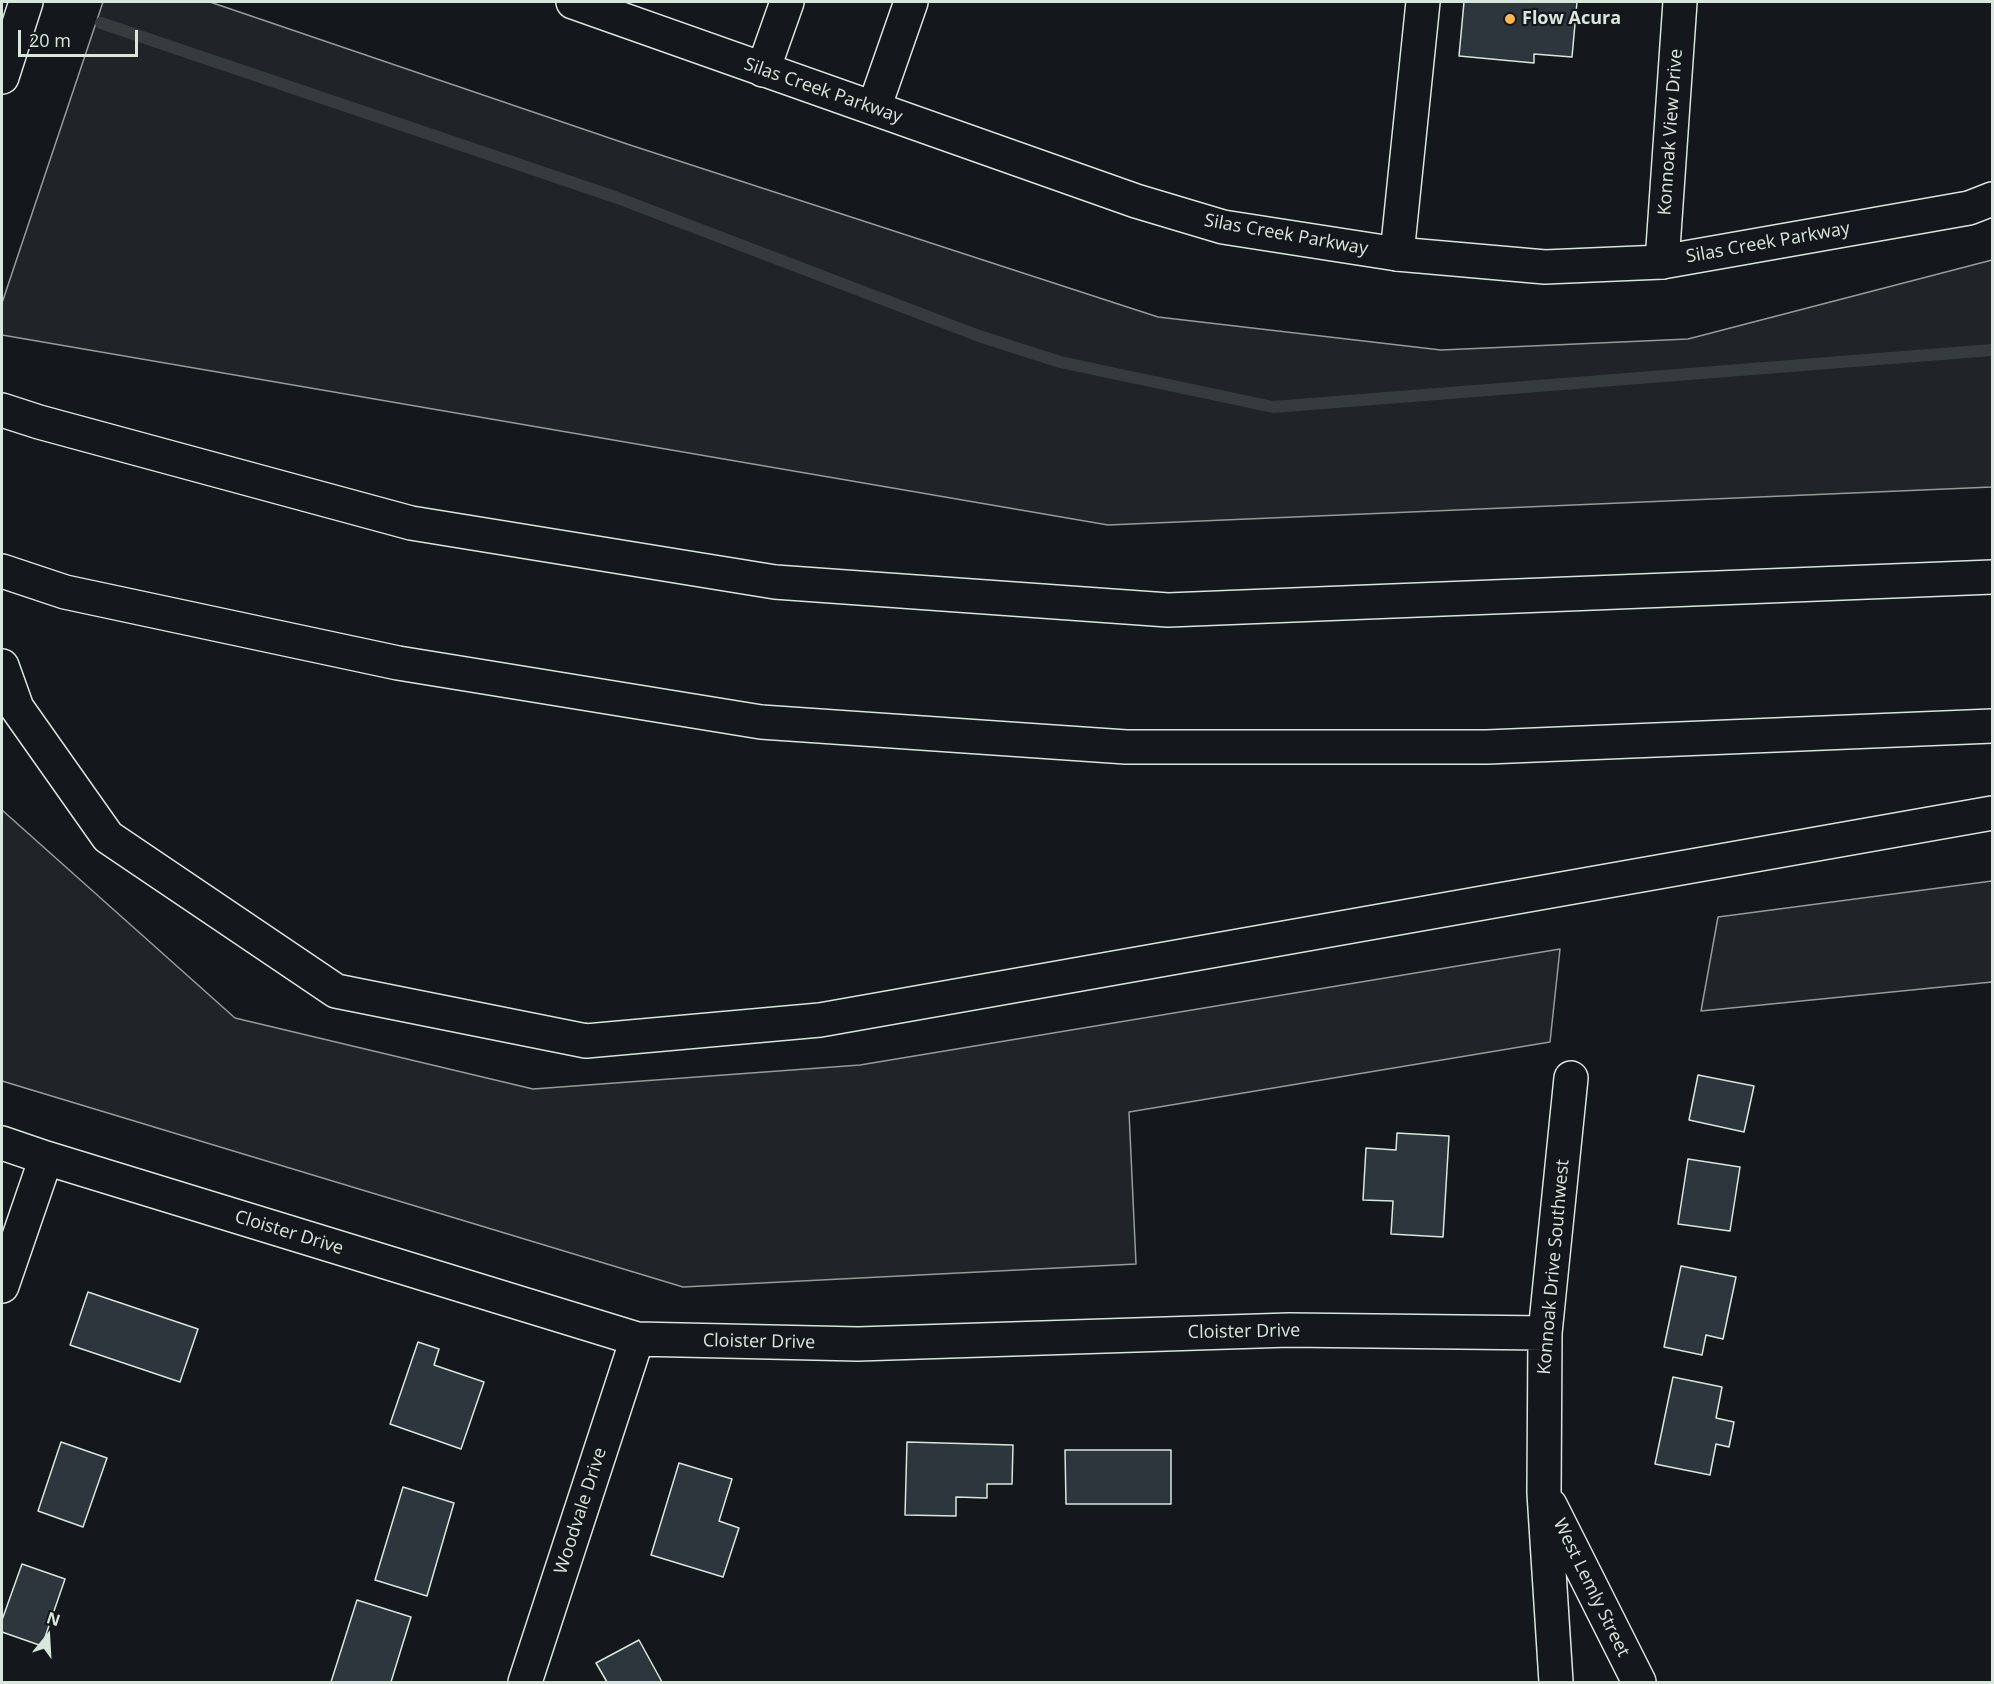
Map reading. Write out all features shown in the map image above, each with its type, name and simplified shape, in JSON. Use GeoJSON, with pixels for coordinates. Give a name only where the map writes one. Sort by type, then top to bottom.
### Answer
{"type":"FeatureCollection","features":[{"type":"Feature","properties":{"kind":"main road"},"geometry":{"type":"LineString","coordinates":[[2,77],[26,2]]}},
{"type":"Feature","properties":{"kind":"main road","name":"Silas Creek Parkway"},"geometry":{"type":"LineString","coordinates":[[573,2],[1136,201],[1223,227],[1397,254],[1545,267],[1662,262],[1969,208],[1992,199]]}},
{"type":"Feature","properties":{"kind":"main road"},"geometry":{"type":"LineString","coordinates":[[764,70],[787,2]]}},
{"type":"Feature","properties":{"kind":"main road"},"geometry":{"type":"LineString","coordinates":[[874,108],[911,2]]}},
{"type":"Feature","properties":{"kind":"main road"},"geometry":{"type":"LineString","coordinates":[[1397,254],[1423,2]]}},
{"type":"Feature","properties":{"kind":"main road","name":"Konnoak View Drive"},"geometry":{"type":"LineString","coordinates":[[1662,262],[1680,2]]}},
{"type":"Feature","properties":{"kind":"main road"},"geometry":{"type":"LineString","coordinates":[[2,410],[411,523],[775,582],[1168,610],[1992,577]]}},
{"type":"Feature","properties":{"kind":"main road"},"geometry":{"type":"LineString","coordinates":[[2,571],[65,592],[398,663],[761,722],[1126,747],[1487,747],[1992,726]]}},
{"type":"Feature","properties":{"kind":"main road"},"geometry":{"type":"LineString","coordinates":[[2,666],[17,708],[108,837],[336,991],[586,1041],[820,1020],[1992,813]]}},
{"type":"Feature","properties":{"kind":"main road","name":"Konnoak Drive Southwest"},"geometry":{"type":"LineString","coordinates":[[1556,1683],[1544,1493],[1545,1333],[1570,1078]]}},
{"type":"Feature","properties":{"kind":"main road","name":"Cloister Drive"},"geometry":{"type":"LineString","coordinates":[[2,1143],[637,1340],[858,1344],[1289,1330],[1545,1333]]}},
{"type":"Feature","properties":{"kind":"main road"},"geometry":{"type":"LineString","coordinates":[[2,1286],[45,1158]]}},
{"type":"Feature","properties":{"kind":"main road","name":"Woodvale Drive"},"geometry":{"type":"LineString","coordinates":[[525,1683],[637,1340]]}},
{"type":"Feature","properties":{"kind":"main road","name":"West Lemly Street"},"geometry":{"type":"LineString","coordinates":[[1544,1493],[1639,1683]]}},
{"type":"Feature","properties":{"kind":"shaded area"},"geometry":{"type":"Polygon","coordinates":[[[103,2],[210,2],[627,144],[1158,317],[1441,350],[1688,339],[1992,260],[1992,487],[1108,525],[2,335],[2,303],[103,2]]]}},
{"type":"Feature","properties":{"kind":"shaded area"},"geometry":{"type":"Polygon","coordinates":[[[2,810],[235,1018],[533,1089],[860,1065],[1560,949],[1550,1042],[1129,1112],[1136,1264],[683,1287],[2,1081],[2,810]]]}},
{"type":"Feature","properties":{"kind":"shaded area"},"geometry":{"type":"Polygon","coordinates":[[[1992,881],[1992,982],[1701,1011],[1718,917],[1992,881]]]}},
{"type":"Feature","properties":{"kind":"building"},"geometry":{"type":"Polygon","coordinates":[[[1464,2],[1577,2],[1572,57],[1534,54],[1534,63],[1459,56],[1464,2]]]}},
{"type":"Feature","properties":{"kind":"building"},"geometry":{"type":"Polygon","coordinates":[[[1698,1075],[1754,1086],[1744,1132],[1689,1120],[1698,1075]]]}},
{"type":"Feature","properties":{"kind":"building"},"geometry":{"type":"Polygon","coordinates":[[[1397,1133],[1449,1136],[1443,1237],[1391,1234],[1393,1201],[1363,1200],[1366,1148],[1396,1150],[1397,1133]]]}},
{"type":"Feature","properties":{"kind":"building"},"geometry":{"type":"Polygon","coordinates":[[[1688,1159],[1740,1167],[1730,1231],[1678,1224],[1688,1159]]]}},
{"type":"Feature","properties":{"kind":"building"},"geometry":{"type":"Polygon","coordinates":[[[1681,1266],[1736,1277],[1723,1339],[1706,1335],[1702,1355],[1664,1347],[1681,1266]]]}},
{"type":"Feature","properties":{"kind":"building"},"geometry":{"type":"Polygon","coordinates":[[[88,1292],[198,1329],[180,1382],[70,1345],[88,1292]]]}},
{"type":"Feature","properties":{"kind":"building"},"geometry":{"type":"Polygon","coordinates":[[[418,1342],[439,1349],[434,1365],[484,1382],[461,1449],[390,1424],[418,1342]]]}},
{"type":"Feature","properties":{"kind":"building"},"geometry":{"type":"Polygon","coordinates":[[[1673,1377],[1722,1387],[1716,1418],[1734,1422],[1729,1447],[1716,1444],[1710,1475],[1655,1464],[1673,1377]]]}},
{"type":"Feature","properties":{"kind":"building"},"geometry":{"type":"Polygon","coordinates":[[[61,1442],[107,1458],[83,1527],[38,1511],[61,1442]]]}},
{"type":"Feature","properties":{"kind":"building"},"geometry":{"type":"Polygon","coordinates":[[[907,1442],[1013,1445],[1012,1484],[987,1484],[987,1498],[956,1497],[956,1516],[905,1515],[907,1442]]]}},
{"type":"Feature","properties":{"kind":"building"},"geometry":{"type":"Polygon","coordinates":[[[1065,1450],[1171,1450],[1171,1504],[1066,1504],[1065,1450]]]}},
{"type":"Feature","properties":{"kind":"building"},"geometry":{"type":"Polygon","coordinates":[[[679,1463],[732,1479],[719,1521],[739,1528],[723,1577],[651,1555],[679,1463]]]}},
{"type":"Feature","properties":{"kind":"building"},"geometry":{"type":"Polygon","coordinates":[[[403,1487],[454,1503],[427,1596],[375,1580],[403,1487]]]}},
{"type":"Feature","properties":{"kind":"building"},"geometry":{"type":"Polygon","coordinates":[[[22,1564],[65,1579],[42,1646],[2,1632],[2,1620],[22,1564]]]}},
{"type":"Feature","properties":{"kind":"building"},"geometry":{"type":"Polygon","coordinates":[[[357,1600],[411,1617],[391,1682],[331,1682],[357,1600]]]}},
{"type":"Feature","properties":{"kind":"building"},"geometry":{"type":"Polygon","coordinates":[[[639,1640],[662,1682],[607,1682],[596,1663],[639,1640]]]}},
{"type":"Feature","properties":{"kind":"waterway"},"geometry":{"type":"LineString","coordinates":[[101,23],[615,197],[979,336],[1060,362],[1273,407],[1992,350]]}},
{"type":"Feature","properties":{"kind":"place","name":"Flow Acura"},"geometry":{"type":"Point","coordinates":[1510,19]}}]}
